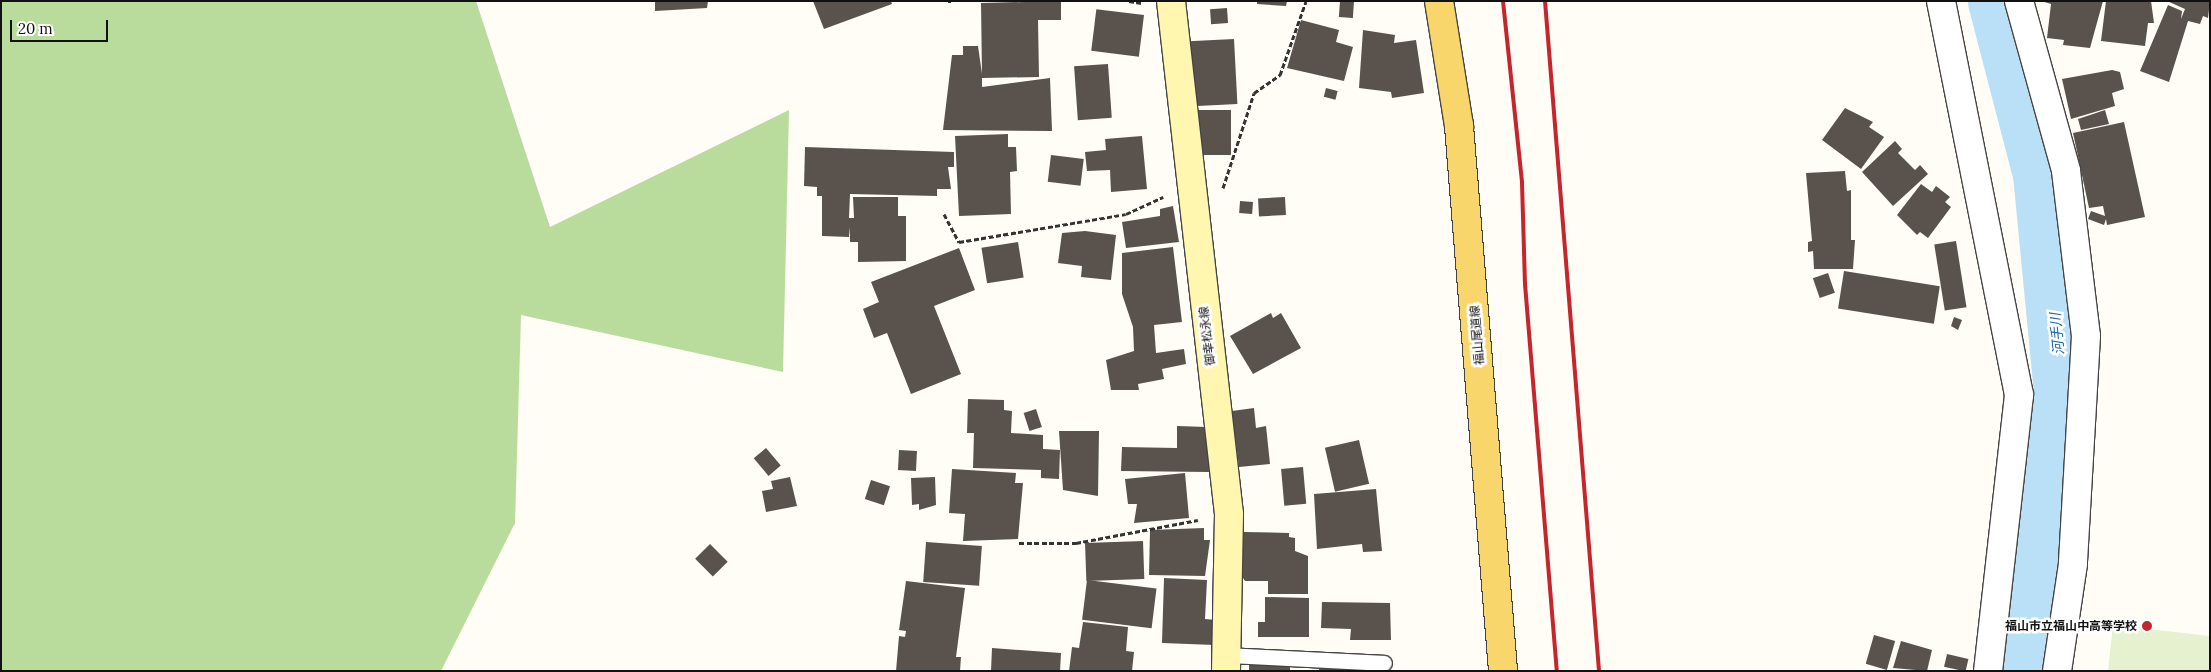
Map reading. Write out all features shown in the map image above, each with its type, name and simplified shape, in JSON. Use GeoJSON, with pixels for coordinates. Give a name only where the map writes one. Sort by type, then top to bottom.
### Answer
{"type":"FeatureCollection","features":[{"type":"Feature","properties":{"kind":"main road","name":"御幸松永線"},"geometry":{"type":"LineString","coordinates":[[1172,1],[1190,194],[1229,514],[1226,663]]}},
{"type":"Feature","properties":{"kind":"main road","name":"福山尾道線"},"geometry":{"type":"LineString","coordinates":[[1439,1],[1459,126],[1503,671]]}},
{"type":"Feature","properties":{"kind":"street"},"geometry":{"type":"LineString","coordinates":[[1941,1],[2019,395],[1988,671]]}},
{"type":"Feature","properties":{"kind":"street"},"geometry":{"type":"LineString","coordinates":[[2019,1],[2066,171],[2086,336],[2073,564],[2057,671]]}},
{"type":"Feature","properties":{"kind":"lane"},"geometry":{"type":"LineString","coordinates":[[1226,663],[1384,662]]}},
{"type":"Feature","properties":{"kind":"path"},"geometry":{"type":"LineString","coordinates":[[944,214],[959,242],[1126,214],[1169,194],[1190,194],[1226,187],[1254,93],[1280,75],[1306,1]]}},
{"type":"Feature","properties":{"kind":"path"},"geometry":{"type":"LineString","coordinates":[[1018,543],[1076,543],[1229,514]]}},
{"type":"Feature","properties":{"kind":"green space"},"geometry":{"type":"Polygon","coordinates":[[[1,1],[476,1],[550,227],[789,110],[783,372],[521,315],[515,523],[441,671],[1,671],[1,1]]]}},
{"type":"Feature","properties":{"kind":"green space"},"geometry":{"type":"Polygon","coordinates":[[[2113,625],[2210,636],[2210,671],[2108,671],[2113,625]]]}},
{"type":"Feature","properties":{"kind":"building"},"geometry":{"type":"Polygon","coordinates":[[[655,1],[708,1],[707,8],[655,11],[655,1]]]}},
{"type":"Feature","properties":{"kind":"building"},"geometry":{"type":"Polygon","coordinates":[[[813,1],[891,1],[892,4],[824,29],[813,1]]]}},
{"type":"Feature","properties":{"kind":"building"},"geometry":{"type":"Polygon","coordinates":[[[1061,1],[1061,20],[1038,20],[1039,77],[982,78],[982,87],[1050,78],[1052,131],[943,130],[952,55],[963,55],[963,46],[978,46],[982,74],[981,3],[1061,1]]]}},
{"type":"Feature","properties":{"kind":"building"},"geometry":{"type":"Polygon","coordinates":[[[1257,1],[1287,1],[1286,6],[1257,4],[1257,1]]]}},
{"type":"Feature","properties":{"kind":"building"},"geometry":{"type":"Polygon","coordinates":[[[1340,1],[1354,2],[1353,18],[1339,17],[1340,1]]]}},
{"type":"Feature","properties":{"kind":"building"},"geometry":{"type":"Polygon","coordinates":[[[2041,1],[2103,1],[2090,48],[2063,45],[2064,40],[2047,38],[2051,4],[2041,1]]]}},
{"type":"Feature","properties":{"kind":"building"},"geometry":{"type":"Polygon","coordinates":[[[2106,1],[2151,1],[2154,23],[2148,23],[2145,46],[2101,41],[2106,1]]]}},
{"type":"Feature","properties":{"kind":"building"},"geometry":{"type":"Polygon","coordinates":[[[2167,1],[2210,1],[2208,18],[2203,16],[2200,24],[2188,21],[2169,82],[2140,71],[2168,5],[2182,11],[2181,19],[2185,9],[2167,1]]]}},
{"type":"Feature","properties":{"kind":"building"},"geometry":{"type":"Polygon","coordinates":[[[1227,8],[1228,23],[1211,24],[1210,9],[1227,8]]]}},
{"type":"Feature","properties":{"kind":"building"},"geometry":{"type":"Polygon","coordinates":[[[1096,9],[1144,15],[1139,57],[1091,51],[1096,9]]]}},
{"type":"Feature","properties":{"kind":"building"},"geometry":{"type":"Polygon","coordinates":[[[1301,20],[1339,30],[1336,42],[1353,47],[1344,81],[1287,68],[1301,20]]]}},
{"type":"Feature","properties":{"kind":"building"},"geometry":{"type":"Polygon","coordinates":[[[1363,30],[1395,35],[1394,43],[1416,40],[1424,93],[1392,98],[1391,92],[1359,88],[1363,30]]]}},
{"type":"Feature","properties":{"kind":"building"},"geometry":{"type":"Polygon","coordinates":[[[1234,39],[1237,104],[1192,106],[1189,41],[1234,39]]]}},
{"type":"Feature","properties":{"kind":"building"},"geometry":{"type":"Polygon","coordinates":[[[1108,64],[1112,118],[1078,120],[1074,66],[1108,64]]]}},
{"type":"Feature","properties":{"kind":"building"},"geometry":{"type":"Polygon","coordinates":[[[2112,70],[2120,72],[2124,89],[2112,93],[2115,106],[2071,119],[2062,79],[2112,70]]]}},
{"type":"Feature","properties":{"kind":"building"},"geometry":{"type":"Polygon","coordinates":[[[1326,88],[1338,91],[1335,100],[1324,97],[1326,88]]]}},
{"type":"Feature","properties":{"kind":"building"},"geometry":{"type":"Polygon","coordinates":[[[1845,108],[1873,122],[1869,127],[1884,137],[1861,169],[1822,140],[1845,108]]]}},
{"type":"Feature","properties":{"kind":"building"},"geometry":{"type":"Polygon","coordinates":[[[1195,110],[1231,110],[1231,155],[1195,155],[1195,110]]]}},
{"type":"Feature","properties":{"kind":"building"},"geometry":{"type":"Polygon","coordinates":[[[2105,110],[2109,124],[2081,130],[2078,119],[2105,110]]]}},
{"type":"Feature","properties":{"kind":"building"},"geometry":{"type":"Polygon","coordinates":[[[2124,122],[2145,217],[2107,225],[2106,219],[2104,225],[2088,219],[2091,211],[2105,216],[2103,206],[2089,208],[2073,133],[2124,122]]]}},
{"type":"Feature","properties":{"kind":"building"},"geometry":{"type":"Polygon","coordinates":[[[1008,134],[1008,147],[1016,147],[1017,171],[1010,172],[1011,214],[959,216],[955,136],[1008,134]]]}},
{"type":"Feature","properties":{"kind":"building"},"geometry":{"type":"Polygon","coordinates":[[[1142,136],[1147,189],[1111,192],[1110,170],[1087,171],[1085,152],[1106,150],[1105,139],[1142,136]]]}},
{"type":"Feature","properties":{"kind":"building"},"geometry":{"type":"Polygon","coordinates":[[[1895,141],[1902,149],[1898,153],[1915,170],[1920,165],[1928,174],[1893,206],[1862,172],[1895,141]]]}},
{"type":"Feature","properties":{"kind":"building"},"geometry":{"type":"Polygon","coordinates":[[[805,147],[954,152],[954,167],[948,167],[951,189],[937,189],[937,196],[850,194],[849,218],[854,218],[853,197],[898,197],[898,216],[906,216],[906,261],[858,262],[858,242],[850,242],[850,227],[849,237],[822,236],[822,196],[817,196],[817,187],[804,186],[805,147]]]}},
{"type":"Feature","properties":{"kind":"building"},"geometry":{"type":"Polygon","coordinates":[[[1051,155],[1084,159],[1080,186],[1048,182],[1051,155]]]}},
{"type":"Feature","properties":{"kind":"building"},"geometry":{"type":"Polygon","coordinates":[[[1845,171],[1847,191],[1851,190],[1851,240],[1855,240],[1853,269],[1814,269],[1813,251],[1808,252],[1808,242],[1812,241],[1806,173],[1845,171]]]}},
{"type":"Feature","properties":{"kind":"building"},"geometry":{"type":"Polygon","coordinates":[[[1921,184],[1932,192],[1936,186],[1950,197],[1945,202],[1951,207],[1928,238],[1920,232],[1917,235],[1897,215],[1921,184]]]}},
{"type":"Feature","properties":{"kind":"building"},"geometry":{"type":"Polygon","coordinates":[[[1285,197],[1286,215],[1259,216],[1258,198],[1285,197]]]}},
{"type":"Feature","properties":{"kind":"building"},"geometry":{"type":"Polygon","coordinates":[[[1240,201],[1253,202],[1252,214],[1239,213],[1240,201]]]}},
{"type":"Feature","properties":{"kind":"building"},"geometry":{"type":"Polygon","coordinates":[[[1173,206],[1179,242],[1126,248],[1122,222],[1160,216],[1160,209],[1173,206]]]}},
{"type":"Feature","properties":{"kind":"building"},"geometry":{"type":"Polygon","coordinates":[[[1085,231],[1116,235],[1111,280],[1081,277],[1082,266],[1058,263],[1062,233],[1085,231]]]}},
{"type":"Feature","properties":{"kind":"building"},"geometry":{"type":"Polygon","coordinates":[[[1956,241],[1966,307],[1945,311],[1934,244],[1956,241]]]}},
{"type":"Feature","properties":{"kind":"building"},"geometry":{"type":"Polygon","coordinates":[[[1018,242],[1024,278],[987,283],[981,248],[1018,242]]]}},
{"type":"Feature","properties":{"kind":"building"},"geometry":{"type":"Polygon","coordinates":[[[1173,247],[1182,322],[1154,325],[1156,353],[1184,349],[1186,364],[1162,369],[1164,379],[1138,384],[1139,390],[1111,390],[1106,360],[1134,351],[1133,327],[1122,294],[1122,253],[1173,247]]]}},
{"type":"Feature","properties":{"kind":"building"},"geometry":{"type":"Polygon","coordinates":[[[959,248],[975,290],[934,306],[961,374],[911,394],[887,333],[874,338],[863,309],[879,302],[871,282],[959,248]]]}},
{"type":"Feature","properties":{"kind":"building"},"geometry":{"type":"Polygon","coordinates":[[[1844,271],[1940,286],[1934,324],[1838,309],[1844,271]]]}},
{"type":"Feature","properties":{"kind":"building"},"geometry":{"type":"Polygon","coordinates":[[[1828,273],[1835,293],[1820,298],[1813,278],[1828,273]]]}},
{"type":"Feature","properties":{"kind":"building"},"geometry":{"type":"Polygon","coordinates":[[[1271,313],[1273,318],[1281,313],[1301,348],[1253,374],[1230,336],[1271,313]]]}},
{"type":"Feature","properties":{"kind":"building"},"geometry":{"type":"Polygon","coordinates":[[[1954,317],[1962,320],[1958,330],[1951,326],[1954,317]]]}},
{"type":"Feature","properties":{"kind":"building"},"geometry":{"type":"Polygon","coordinates":[[[968,399],[1004,400],[1004,410],[1012,411],[1011,433],[1043,435],[1043,449],[1060,450],[1059,479],[1041,478],[1041,470],[973,468],[974,433],[967,433],[968,399]]]}},
{"type":"Feature","properties":{"kind":"building"},"geometry":{"type":"Polygon","coordinates":[[[1254,408],[1256,428],[1266,426],[1270,464],[1239,467],[1232,411],[1254,408]]]}},
{"type":"Feature","properties":{"kind":"building"},"geometry":{"type":"Polygon","coordinates":[[[1036,409],[1042,427],[1030,431],[1024,413],[1036,409]]]}},
{"type":"Feature","properties":{"kind":"building"},"geometry":{"type":"Polygon","coordinates":[[[1177,426],[1207,427],[1209,472],[1121,471],[1122,447],[1177,448],[1177,426]]]}},
{"type":"Feature","properties":{"kind":"building"},"geometry":{"type":"Polygon","coordinates":[[[1059,431],[1099,431],[1098,496],[1063,490],[1059,431]]]}},
{"type":"Feature","properties":{"kind":"building"},"geometry":{"type":"Polygon","coordinates":[[[1359,440],[1369,484],[1335,492],[1325,448],[1359,440]]]}},
{"type":"Feature","properties":{"kind":"building"},"geometry":{"type":"Polygon","coordinates":[[[766,448],[781,466],[769,476],[754,458],[766,448]]]}},
{"type":"Feature","properties":{"kind":"building"},"geometry":{"type":"Polygon","coordinates":[[[899,450],[917,451],[916,471],[898,470],[899,450]]]}},
{"type":"Feature","properties":{"kind":"building"},"geometry":{"type":"Polygon","coordinates":[[[1303,467],[1306,504],[1284,506],[1281,469],[1303,467]]]}},
{"type":"Feature","properties":{"kind":"building"},"geometry":{"type":"Polygon","coordinates":[[[952,469],[1016,473],[1015,483],[1023,483],[1018,539],[963,541],[965,514],[949,513],[952,469]]]}},
{"type":"Feature","properties":{"kind":"building"},"geometry":{"type":"Polygon","coordinates":[[[1185,473],[1189,518],[1134,523],[1137,504],[1128,504],[1125,479],[1185,473]]]}},
{"type":"Feature","properties":{"kind":"building"},"geometry":{"type":"Polygon","coordinates":[[[790,477],[797,506],[766,512],[762,491],[773,489],[771,481],[790,477]]]}},
{"type":"Feature","properties":{"kind":"building"},"geometry":{"type":"Polygon","coordinates":[[[935,477],[936,505],[919,510],[919,504],[912,505],[911,478],[935,477]]]}},
{"type":"Feature","properties":{"kind":"building"},"geometry":{"type":"Polygon","coordinates":[[[871,480],[890,486],[884,505],[865,499],[871,480]]]}},
{"type":"Feature","properties":{"kind":"building"},"geometry":{"type":"Polygon","coordinates":[[[1376,489],[1382,551],[1363,552],[1362,544],[1317,549],[1314,494],[1376,489]]]}},
{"type":"Feature","properties":{"kind":"building"},"geometry":{"type":"Polygon","coordinates":[[[1204,528],[1204,540],[1210,540],[1205,576],[1149,575],[1150,530],[1204,528]]]}},
{"type":"Feature","properties":{"kind":"building"},"geometry":{"type":"Polygon","coordinates":[[[1244,532],[1289,533],[1289,537],[1295,538],[1295,551],[1308,556],[1308,594],[1268,594],[1268,581],[1245,581],[1241,575],[1244,532]]]}},
{"type":"Feature","properties":{"kind":"building"},"geometry":{"type":"Polygon","coordinates":[[[1143,541],[1144,579],[1086,581],[1085,543],[1143,541]]]}},
{"type":"Feature","properties":{"kind":"building"},"geometry":{"type":"Polygon","coordinates":[[[926,542],[982,546],[979,586],[923,582],[926,542]]]}},
{"type":"Feature","properties":{"kind":"building"},"geometry":{"type":"Polygon","coordinates":[[[710,544],[728,562],[713,577],[695,559],[710,544]]]}},
{"type":"Feature","properties":{"kind":"building"},"geometry":{"type":"Polygon","coordinates":[[[1164,578],[1207,580],[1205,619],[1216,620],[1215,645],[1162,643],[1164,578]]]}},
{"type":"Feature","properties":{"kind":"building"},"geometry":{"type":"Polygon","coordinates":[[[1087,580],[1156,589],[1152,628],[1082,620],[1087,580]]]}},
{"type":"Feature","properties":{"kind":"building"},"geometry":{"type":"Polygon","coordinates":[[[906,581],[965,588],[956,657],[961,657],[960,671],[896,671],[899,636],[905,637],[906,631],[899,630],[906,581]]]}},
{"type":"Feature","properties":{"kind":"building"},"geometry":{"type":"Polygon","coordinates":[[[1265,597],[1309,598],[1309,637],[1258,637],[1258,622],[1265,622],[1265,597]]]}},
{"type":"Feature","properties":{"kind":"building"},"geometry":{"type":"Polygon","coordinates":[[[1322,602],[1390,603],[1391,640],[1350,640],[1351,629],[1321,628],[1322,602]]]}},
{"type":"Feature","properties":{"kind":"building"},"geometry":{"type":"Polygon","coordinates":[[[1083,622],[1128,627],[1126,651],[1134,652],[1132,671],[1069,671],[1072,647],[1079,648],[1083,622]]]}},
{"type":"Feature","properties":{"kind":"building"},"geometry":{"type":"Polygon","coordinates":[[[1874,635],[1895,641],[1887,670],[1866,664],[1874,635]]]}},
{"type":"Feature","properties":{"kind":"building"},"geometry":{"type":"Polygon","coordinates":[[[1901,641],[1932,650],[1927,671],[1893,668],[1901,641]]]}},
{"type":"Feature","properties":{"kind":"building"},"geometry":{"type":"Polygon","coordinates":[[[992,648],[1061,653],[1060,671],[991,671],[992,648]]]}},
{"type":"Feature","properties":{"kind":"building"},"geometry":{"type":"Polygon","coordinates":[[[1947,654],[1968,659],[1966,671],[1944,667],[1947,654]]]}},
{"type":"Feature","properties":{"kind":"building"},"geometry":{"type":"Polygon","coordinates":[[[1249,664],[1290,665],[1290,671],[1249,671],[1249,664]]]}},
{"type":"Feature","properties":{"kind":"building"},"geometry":{"type":"Polygon","coordinates":[[[1319,665],[1380,667],[1380,671],[1319,671],[1319,665]]]}},
{"type":"Feature","properties":{"kind":"waterway","name":"河手川"},"geometry":{"type":"LineString","coordinates":[[1997,1],[2042,174],[2063,393],[2038,615],[2025,671]]}},
{"type":"Feature","properties":{"kind":"railway"},"geometry":{"type":"LineString","coordinates":[[1503,1],[1522,183],[1525,284],[1557,671]]}},
{"type":"Feature","properties":{"kind":"railway"},"geometry":{"type":"LineString","coordinates":[[1545,1],[1599,671]]}},
{"type":"Feature","properties":{"kind":"place","name":"福山市立福山中高等学校"},"geometry":{"type":"Point","coordinates":[2147,626]}}]}
